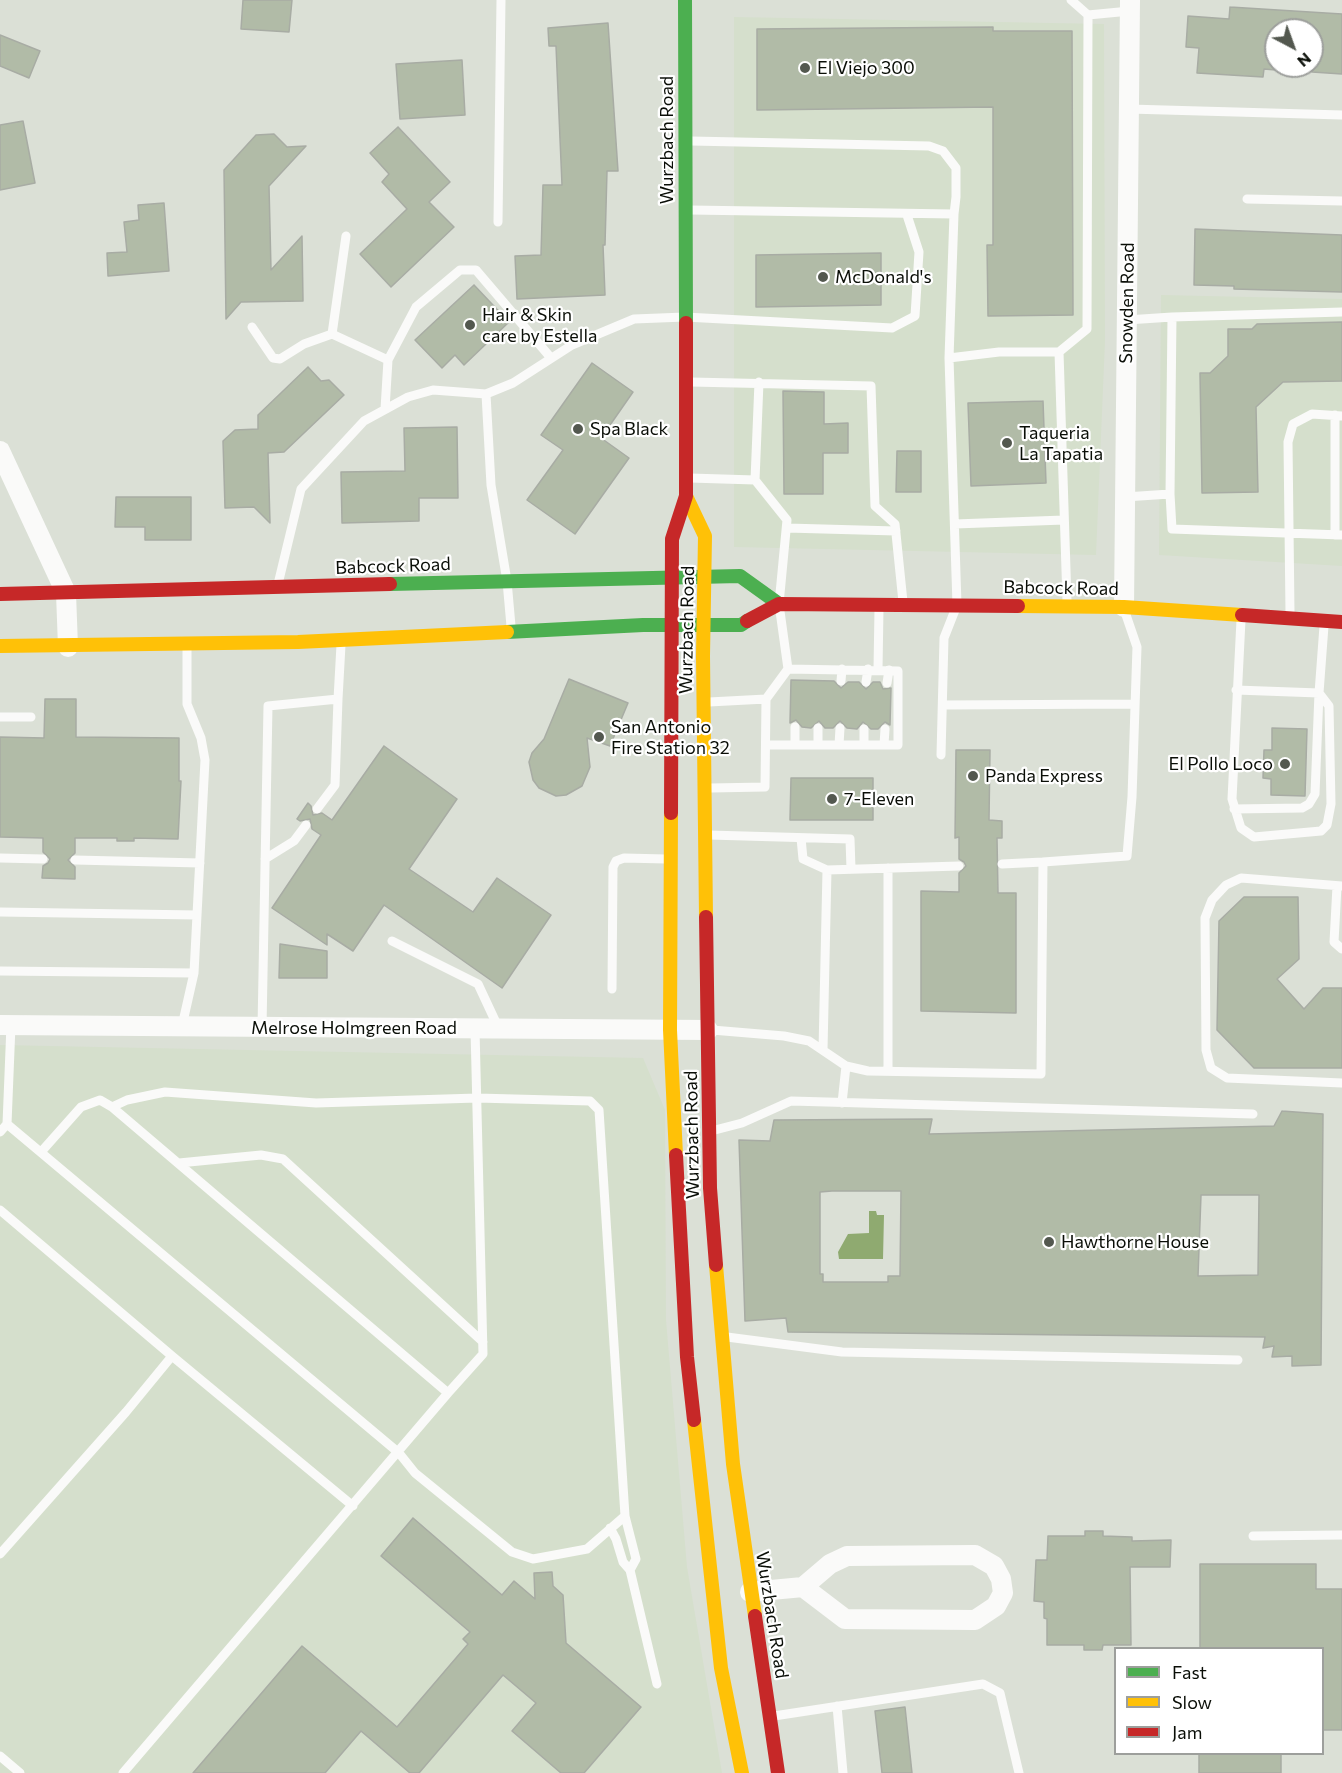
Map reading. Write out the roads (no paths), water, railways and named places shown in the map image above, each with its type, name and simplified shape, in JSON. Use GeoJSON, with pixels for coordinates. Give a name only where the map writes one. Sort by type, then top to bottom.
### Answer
{"type":"FeatureCollection","features":[{"type":"Feature","properties":{"kind":"main road","name":"Wurzbach Road"},"geometry":{"type":"LineString","coordinates":[[685,0],[686,496],[672,539],[670,1030],[688,1369],[721,1668],[742,1773]]}},
{"type":"Feature","properties":{"kind":"main road","name":"Wurzbach Road"},"geometry":{"type":"LineString","coordinates":[[686,496],[705,536],[704,702],[710,1188],[733,1464],[778,1773]]}},
{"type":"Feature","properties":{"kind":"main road","name":"Babcock Road"},"geometry":{"type":"LineString","coordinates":[[0,594],[740,576],[778,604],[1124,607],[1342,622]]}},
{"type":"Feature","properties":{"kind":"main road"},"geometry":{"type":"LineString","coordinates":[[0,646],[187,645],[741,625],[778,604]]}},
{"type":"Feature","properties":{"kind":"street","name":"Snowden Road"},"geometry":{"type":"LineString","coordinates":[[1124,607],[1130,5]]}},
{"type":"Feature","properties":{"kind":"street"},"geometry":{"type":"LineString","coordinates":[[0,451],[66,593],[68,647]]}},
{"type":"Feature","properties":{"kind":"street","name":"Melrose Holmgreen Road"},"geometry":{"type":"LineString","coordinates":[[6,1024],[262,1028],[708,1030]]}},
{"type":"Feature","properties":{"kind":"street"},"geometry":{"type":"LineString","coordinates":[[750,1592],[803,1587],[830,1564],[847,1556],[975,1555],[994,1566],[1001,1579],[1003,1593],[996,1606],[975,1620],[844,1620],[803,1587]]}},
{"type":"Feature","properties":{"kind":"lane"},"geometry":{"type":"LineString","coordinates":[[498,222],[501,0]]}},
{"type":"Feature","properties":{"kind":"lane"},"geometry":{"type":"LineString","coordinates":[[949,358],[999,352],[1059,352],[1087,329],[1088,15],[1071,0]]}},
{"type":"Feature","properties":{"kind":"lane"},"geometry":{"type":"LineString","coordinates":[[1088,15],[1130,5]]}},
{"type":"Feature","properties":{"kind":"lane"},"geometry":{"type":"LineString","coordinates":[[1130,109],[1342,115]]}},
{"type":"Feature","properties":{"kind":"lane"},"geometry":{"type":"LineString","coordinates":[[685,141],[929,146],[943,151],[956,168],[949,358],[957,605],[944,638],[941,755]]}},
{"type":"Feature","properties":{"kind":"lane"},"geometry":{"type":"LineString","coordinates":[[1247,200],[1342,201]]}},
{"type":"Feature","properties":{"kind":"lane"},"geometry":{"type":"LineString","coordinates":[[685,210],[954,214]]}},
{"type":"Feature","properties":{"kind":"lane"},"geometry":{"type":"LineString","coordinates":[[278,587],[301,489],[364,421],[408,397],[433,390],[486,394],[513,383],[572,345],[634,319],[685,317],[892,328],[915,316],[919,252],[907,215]]}},
{"type":"Feature","properties":{"kind":"lane"},"geometry":{"type":"LineString","coordinates":[[332,334],[346,236]]}},
{"type":"Feature","properties":{"kind":"lane"},"geometry":{"type":"LineString","coordinates":[[385,409],[388,360],[416,307],[460,270],[476,270],[551,358]]}},
{"type":"Feature","properties":{"kind":"lane"},"geometry":{"type":"LineString","coordinates":[[1127,320],[1342,312]]}},
{"type":"Feature","properties":{"kind":"lane"},"geometry":{"type":"LineString","coordinates":[[1172,317],[1170,494],[1172,529],[1289,531],[1338,535],[1338,416],[1312,414],[1293,424],[1288,442],[1289,531],[1290,618]]}},
{"type":"Feature","properties":{"kind":"lane"},"geometry":{"type":"LineString","coordinates":[[252,327],[273,358],[280,359],[304,344],[332,334],[388,360]]}},
{"type":"Feature","properties":{"kind":"lane"},"geometry":{"type":"LineString","coordinates":[[1059,352],[1067,606]]}},
{"type":"Feature","properties":{"kind":"lane"},"geometry":{"type":"LineString","coordinates":[[685,382],[872,386],[875,506],[895,524],[904,604]]}},
{"type":"Feature","properties":{"kind":"lane"},"geometry":{"type":"LineString","coordinates":[[759,382],[755,480],[788,520],[778,604],[795,681]]}},
{"type":"Feature","properties":{"kind":"lane"},"geometry":{"type":"LineString","coordinates":[[486,394],[491,485],[507,580],[511,632]]}},
{"type":"Feature","properties":{"kind":"lane"},"geometry":{"type":"LineString","coordinates":[[686,478],[755,480]]}},
{"type":"Feature","properties":{"kind":"lane"},"geometry":{"type":"LineString","coordinates":[[1125,497],[1170,494]]}},
{"type":"Feature","properties":{"kind":"lane"},"geometry":{"type":"LineString","coordinates":[[955,524],[1064,520]]}},
{"type":"Feature","properties":{"kind":"lane"},"geometry":{"type":"LineString","coordinates":[[787,528],[896,531]]}},
{"type":"Feature","properties":{"kind":"lane"},"geometry":{"type":"LineString","coordinates":[[866,682],[873,669],[879,606]]}},
{"type":"Feature","properties":{"kind":"lane"},"geometry":{"type":"LineString","coordinates":[[1002,864],[1127,856],[1137,647],[1124,607]]}},
{"type":"Feature","properties":{"kind":"lane"},"geometry":{"type":"LineString","coordinates":[[1241,615],[1236,690],[1234,809],[1241,828],[1254,837],[1321,831],[1327,825],[1331,804],[1329,706],[1319,693]]}},
{"type":"Feature","properties":{"kind":"lane"},"geometry":{"type":"LineString","coordinates":[[1234,809],[1302,808],[1309,804],[1315,794],[1319,693],[1325,621]]}},
{"type":"Feature","properties":{"kind":"lane"},"geometry":{"type":"LineString","coordinates":[[317,809],[335,785],[341,640]]}},
{"type":"Feature","properties":{"kind":"lane"},"geometry":{"type":"LineString","coordinates":[[182,1026],[194,973],[205,760],[201,738],[187,704],[187,645]]}},
{"type":"Feature","properties":{"kind":"lane"},"geometry":{"type":"LineString","coordinates":[[705,788],[765,787],[766,699],[792,669],[898,671],[898,745],[767,745]]}},
{"type":"Feature","properties":{"kind":"lane"},"geometry":{"type":"LineString","coordinates":[[819,681],[820,669]]}},
{"type":"Feature","properties":{"kind":"lane"},"geometry":{"type":"LineString","coordinates":[[841,681],[842,669]]}},
{"type":"Feature","properties":{"kind":"lane"},"geometry":{"type":"LineString","coordinates":[[887,683],[889,670]]}},
{"type":"Feature","properties":{"kind":"lane"},"geometry":{"type":"LineString","coordinates":[[1236,690],[1319,693]]}},
{"type":"Feature","properties":{"kind":"lane"},"geometry":{"type":"LineString","coordinates":[[262,1028],[268,706],[338,699]]}},
{"type":"Feature","properties":{"kind":"lane"},"geometry":{"type":"LineString","coordinates":[[704,702],[766,699]]}},
{"type":"Feature","properties":{"kind":"lane"},"geometry":{"type":"LineString","coordinates":[[943,705],[1135,704]]}},
{"type":"Feature","properties":{"kind":"lane"},"geometry":{"type":"LineString","coordinates":[[0,717],[32,717]]}},
{"type":"Feature","properties":{"kind":"lane"},"geometry":{"type":"LineString","coordinates":[[795,727],[795,745]]}},
{"type":"Feature","properties":{"kind":"lane"},"geometry":{"type":"LineString","coordinates":[[818,728],[818,745]]}},
{"type":"Feature","properties":{"kind":"lane"},"geometry":{"type":"LineString","coordinates":[[839,745],[840,728]]}},
{"type":"Feature","properties":{"kind":"lane"},"geometry":{"type":"LineString","coordinates":[[864,729],[864,745]]}},
{"type":"Feature","properties":{"kind":"lane"},"geometry":{"type":"LineString","coordinates":[[884,745],[885,729]]}},
{"type":"Feature","properties":{"kind":"lane"},"geometry":{"type":"LineString","coordinates":[[265,859],[294,841],[306,825]]}},
{"type":"Feature","properties":{"kind":"lane"},"geometry":{"type":"LineString","coordinates":[[706,835],[850,839],[851,869]]}},
{"type":"Feature","properties":{"kind":"lane"},"geometry":{"type":"LineString","coordinates":[[801,838],[802,859],[827,870],[959,866]]}},
{"type":"Feature","properties":{"kind":"lane"},"geometry":{"type":"LineString","coordinates":[[0,858],[43,859]]}},
{"type":"Feature","properties":{"kind":"lane"},"geometry":{"type":"LineString","coordinates":[[612,989],[613,867],[616,861],[624,858],[671,859]]}},
{"type":"Feature","properties":{"kind":"lane"},"geometry":{"type":"LineString","coordinates":[[75,860],[200,863]]}},
{"type":"Feature","properties":{"kind":"lane"},"geometry":{"type":"LineString","coordinates":[[708,1030],[784,1036],[809,1041],[846,1066],[868,1071],[1041,1074],[1043,862]]}},
{"type":"Feature","properties":{"kind":"lane"},"geometry":{"type":"LineString","coordinates":[[888,868],[888,1071]]}},
{"type":"Feature","properties":{"kind":"lane"},"geometry":{"type":"LineString","coordinates":[[823,1050],[827,870]]}},
{"type":"Feature","properties":{"kind":"lane"},"geometry":{"type":"LineString","coordinates":[[1342,949],[1334,942],[1339,886],[1241,878],[1226,885],[1212,900],[1205,918],[1206,1050],[1211,1068],[1227,1078],[1342,1083]]}},
{"type":"Feature","properties":{"kind":"lane"},"geometry":{"type":"LineString","coordinates":[[0,912],[197,915]]}},
{"type":"Feature","properties":{"kind":"lane"},"geometry":{"type":"LineString","coordinates":[[392,940],[478,984],[499,1029]]}},
{"type":"Feature","properties":{"kind":"lane"},"geometry":{"type":"LineString","coordinates":[[0,971],[194,973]]}},
{"type":"Feature","properties":{"kind":"lane"},"geometry":{"type":"LineString","coordinates":[[0,1132],[7,1124],[6,1024]]}},
{"type":"Feature","properties":{"kind":"lane"},"geometry":{"type":"LineString","coordinates":[[123,1773],[483,1354],[475,1029]]}},
{"type":"Feature","properties":{"kind":"lane"},"geometry":{"type":"LineString","coordinates":[[842,1102],[846,1066]]}},
{"type":"Feature","properties":{"kind":"lane"},"geometry":{"type":"LineString","coordinates":[[112,1107],[128,1100],[165,1092],[316,1103],[477,1098],[590,1101],[599,1110],[625,1516],[636,1559],[630,1570]]}},
{"type":"Feature","properties":{"kind":"lane"},"geometry":{"type":"LineString","coordinates":[[41,1152],[81,1107],[100,1100],[112,1107],[448,1393]]}},
{"type":"Feature","properties":{"kind":"lane"},"geometry":{"type":"LineString","coordinates":[[710,1131],[742,1123],[791,1101],[1253,1114]]}},
{"type":"Feature","properties":{"kind":"lane"},"geometry":{"type":"LineString","coordinates":[[7,1124],[399,1453],[414,1473],[512,1552],[533,1559],[587,1548],[625,1516]]}},
{"type":"Feature","properties":{"kind":"lane"},"geometry":{"type":"LineString","coordinates":[[179,1163],[261,1155],[283,1159],[483,1342]]}},
{"type":"Feature","properties":{"kind":"lane"},"geometry":{"type":"LineString","coordinates":[[0,1210],[171,1356],[353,1506]]}},
{"type":"Feature","properties":{"kind":"lane"},"geometry":{"type":"LineString","coordinates":[[721,1337],[842,1352],[1238,1360]]}},
{"type":"Feature","properties":{"kind":"lane"},"geometry":{"type":"LineString","coordinates":[[0,1554],[126,1412],[171,1356]]}},
{"type":"Feature","properties":{"kind":"lane"},"geometry":{"type":"LineString","coordinates":[[610,1528],[623,1562],[630,1570],[657,1684]]}},
{"type":"Feature","properties":{"kind":"lane"},"geometry":{"type":"LineString","coordinates":[[1253,1536],[1342,1535]]}},
{"type":"Feature","properties":{"kind":"lane"},"geometry":{"type":"LineString","coordinates":[[769,1717],[983,1683],[1000,1693],[1019,1773]]}},
{"type":"Feature","properties":{"kind":"lane"},"geometry":{"type":"LineString","coordinates":[[837,1706],[843,1773]]}},
{"type":"Feature","properties":{"kind":"lane"},"geometry":{"type":"LineString","coordinates":[[0,1755],[20,1773]]}},
{"type":"Feature","properties":{"kind":"place","name":"El Viejo 300"},"geometry":{"type":"Point","coordinates":[805,68]}},
{"type":"Feature","properties":{"kind":"place","name":"McDonald's"},"geometry":{"type":"Point","coordinates":[823,277]}},
{"type":"Feature","properties":{"kind":"place","name":"Hair & Skin care by Estella"},"geometry":{"type":"Point","coordinates":[470,325]}},
{"type":"Feature","properties":{"kind":"place","name":"Spa Black"},"geometry":{"type":"Point","coordinates":[578,429]}},
{"type":"Feature","properties":{"kind":"place","name":"Taqueria La Tapatia"},"geometry":{"type":"Point","coordinates":[1007,443]}},
{"type":"Feature","properties":{"kind":"place","name":"San Antonio Fire Station 32"},"geometry":{"type":"Point","coordinates":[599,737]}},
{"type":"Feature","properties":{"kind":"place","name":"El Pollo Loco"},"geometry":{"type":"Point","coordinates":[1285,764]}},
{"type":"Feature","properties":{"kind":"place","name":"Panda Express"},"geometry":{"type":"Point","coordinates":[973,776]}},
{"type":"Feature","properties":{"kind":"place","name":"7-Eleven"},"geometry":{"type":"Point","coordinates":[832,799]}},
{"type":"Feature","properties":{"kind":"place","name":"Hawthorne House"},"geometry":{"type":"Point","coordinates":[1049,1242]}}]}
